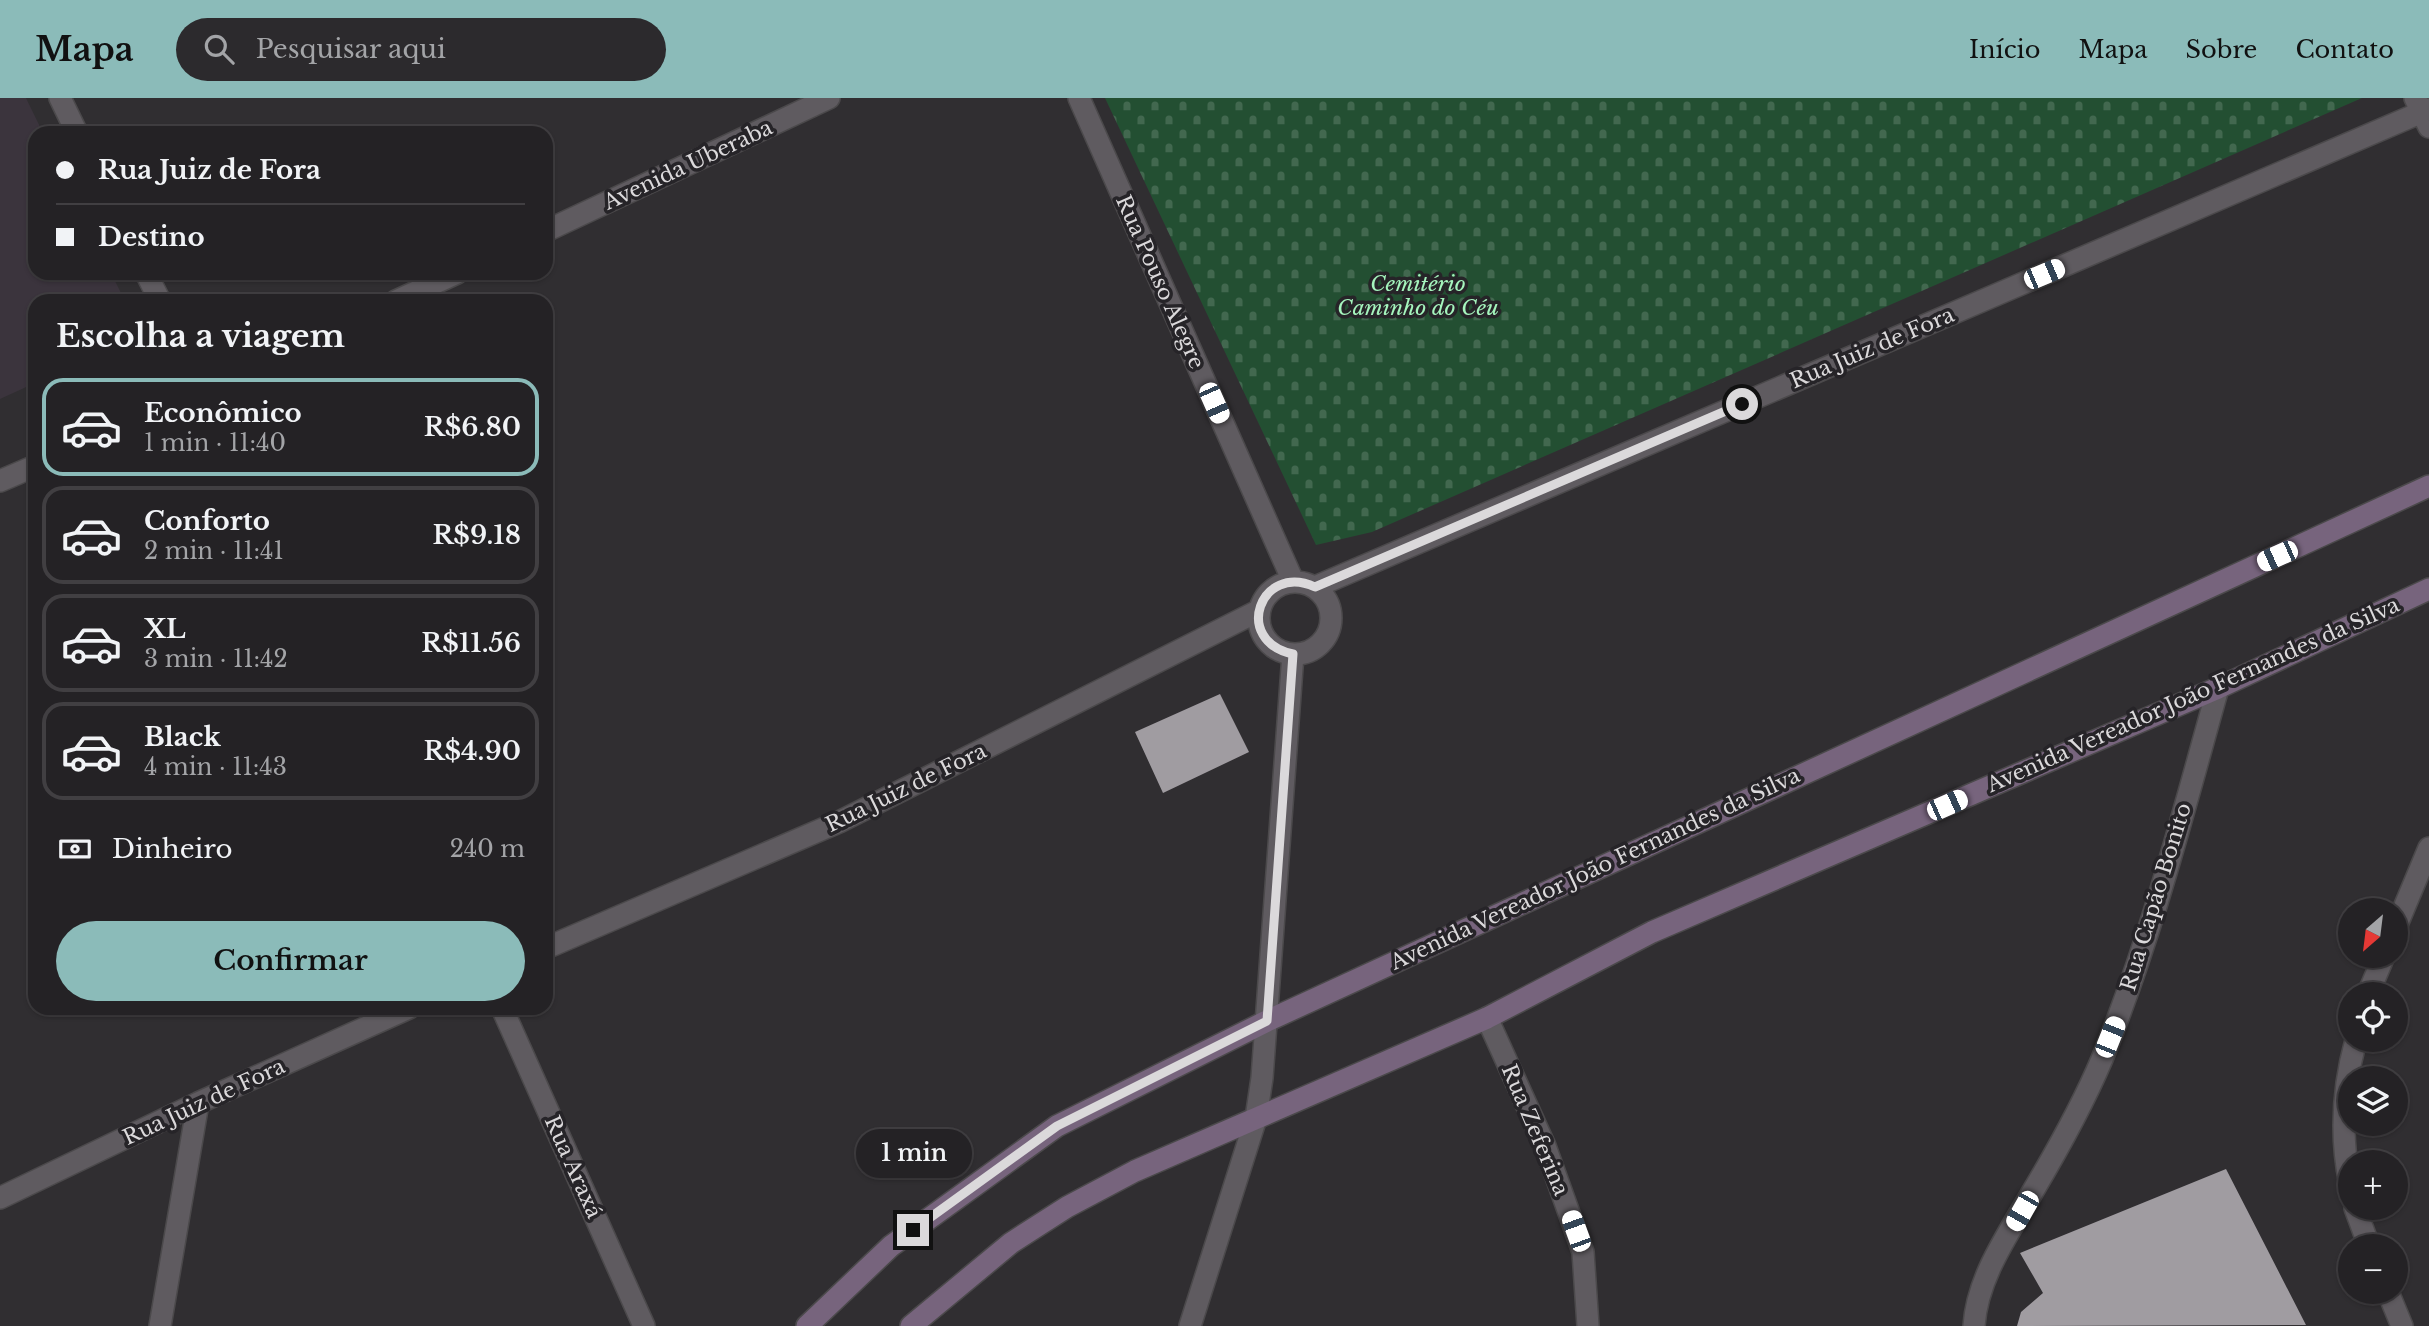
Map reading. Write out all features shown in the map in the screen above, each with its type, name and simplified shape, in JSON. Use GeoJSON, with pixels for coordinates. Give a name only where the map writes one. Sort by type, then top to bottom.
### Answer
{"type":"FeatureCollection","features":[{"type":"Feature","properties":{"kind":"main road","name":"Avenida Vereador João Fernandes da Silva"},"geometry":{"type":"LineString","coordinates":[[807,1326],[891,1246],[1057,1126],[1267,1021],[2429,486]]}},
{"type":"Feature","properties":{"kind":"main road","name":"Avenida Vereador João Fernandes da Silva"},"geometry":{"type":"LineString","coordinates":[[911,1326],[1011,1243],[1067,1207],[1135,1171],[1487,1018],[1652,932],[2218,688],[2429,589]]}},
{"type":"Feature","properties":{"kind":"street"},"geometry":{"type":"LineString","coordinates":[[60,98],[74,126]]}},
{"type":"Feature","properties":{"kind":"street","name":"Avenida Uberaba"},"geometry":{"type":"LineString","coordinates":[[553,228],[829,98]]}},
{"type":"Feature","properties":{"kind":"street","name":"Rua Pouso Alegre"},"geometry":{"type":"LineString","coordinates":[[1079,98],[1293,581]]}},
{"type":"Feature","properties":{"kind":"street","name":"Rua Juiz de Fora"},"geometry":{"type":"LineString","coordinates":[[1315,587],[2424,112]]}},
{"type":"Feature","properties":{"kind":"street"},"geometry":{"type":"LineString","coordinates":[[412,294],[442,280]]}},
{"type":"Feature","properties":{"kind":"street"},"geometry":{"type":"LineString","coordinates":[[0,481],[28,469]]}},
{"type":"Feature","properties":{"kind":"street"},"geometry":{"type":"LineString","coordinates":[[1293,581],[1315,587],[1329,606],[1330,628],[1316,647],[1293,654],[1270,645],[1263,635],[1258,611],[1270,590],[1293,581]]}},
{"type":"Feature","properties":{"kind":"street","name":"Rua Juiz de Fora"},"geometry":{"type":"LineString","coordinates":[[553,945],[839,822],[1258,611]]}},
{"type":"Feature","properties":{"kind":"street"},"geometry":{"type":"LineString","coordinates":[[1190,1326],[1256,1118],[1267,1021],[1293,654]]}},
{"type":"Feature","properties":{"kind":"street","name":"Rua Capão Bonito"},"geometry":{"type":"LineString","coordinates":[[1974,1326],[1975,1304],[1995,1258],[2049,1165],[2100,1062],[2120,1012],[2145,946],[2218,688]]}},
{"type":"Feature","properties":{"kind":"street"},"geometry":{"type":"LineString","coordinates":[[2408,898],[2429,848]]}},
{"type":"Feature","properties":{"kind":"street","name":"Rua Juiz de Fora"},"geometry":{"type":"LineString","coordinates":[[0,1198],[198,1103],[394,1015]]}},
{"type":"Feature","properties":{"kind":"street","name":"Rua Araxá"},"geometry":{"type":"LineString","coordinates":[[505,1015],[645,1326]]}},
{"type":"Feature","properties":{"kind":"street","name":"Rua Zeferina"},"geometry":{"type":"LineString","coordinates":[[1487,1018],[1545,1146],[1583,1252],[1588,1326]]}},
{"type":"Feature","properties":{"kind":"street"},"geometry":{"type":"LineString","coordinates":[[2344,1150],[2345,1077],[2352,1052]]}},
{"type":"Feature","properties":{"kind":"street"},"geometry":{"type":"LineString","coordinates":[[160,1326],[198,1103]]}},
{"type":"Feature","properties":{"kind":"street"},"geometry":{"type":"LineString","coordinates":[[2393,1304],[2402,1326]]}},
{"type":"Feature","properties":{"kind":"shaded area"},"geometry":{"type":"Polygon","coordinates":[[[0,98],[26,98],[40,126],[28,126],[28,280],[114,280],[122,294],[28,294],[28,386],[0,399],[0,98]]]}},
{"type":"Feature","properties":{"kind":"green space","name":"Cemitério Caminho do Céu"},"geometry":{"type":"Polygon","coordinates":[[[1105,98],[2362,98],[1372,532],[1316,545],[1105,98]]]}},
{"type":"Feature","properties":{"kind":"building"},"geometry":{"type":"Polygon","coordinates":[[[1220,694],[1249,752],[1163,793],[1135,732],[1220,694]]]}},
{"type":"Feature","properties":{"kind":"building"},"geometry":{"type":"Polygon","coordinates":[[[2226,1169],[2306,1325],[2017,1326],[2021,1312],[2043,1293],[2020,1253],[2226,1169]]]}},
{"type":"Feature","properties":{"kind":"route"},"geometry":{"type":"LineString","coordinates":[[913,1230],[1057,1126],[1267,1021],[1293,654],[1270,645],[1259,624],[1258,611],[1270,590],[1293,581],[1315,587],[1742,404]]}}]}
